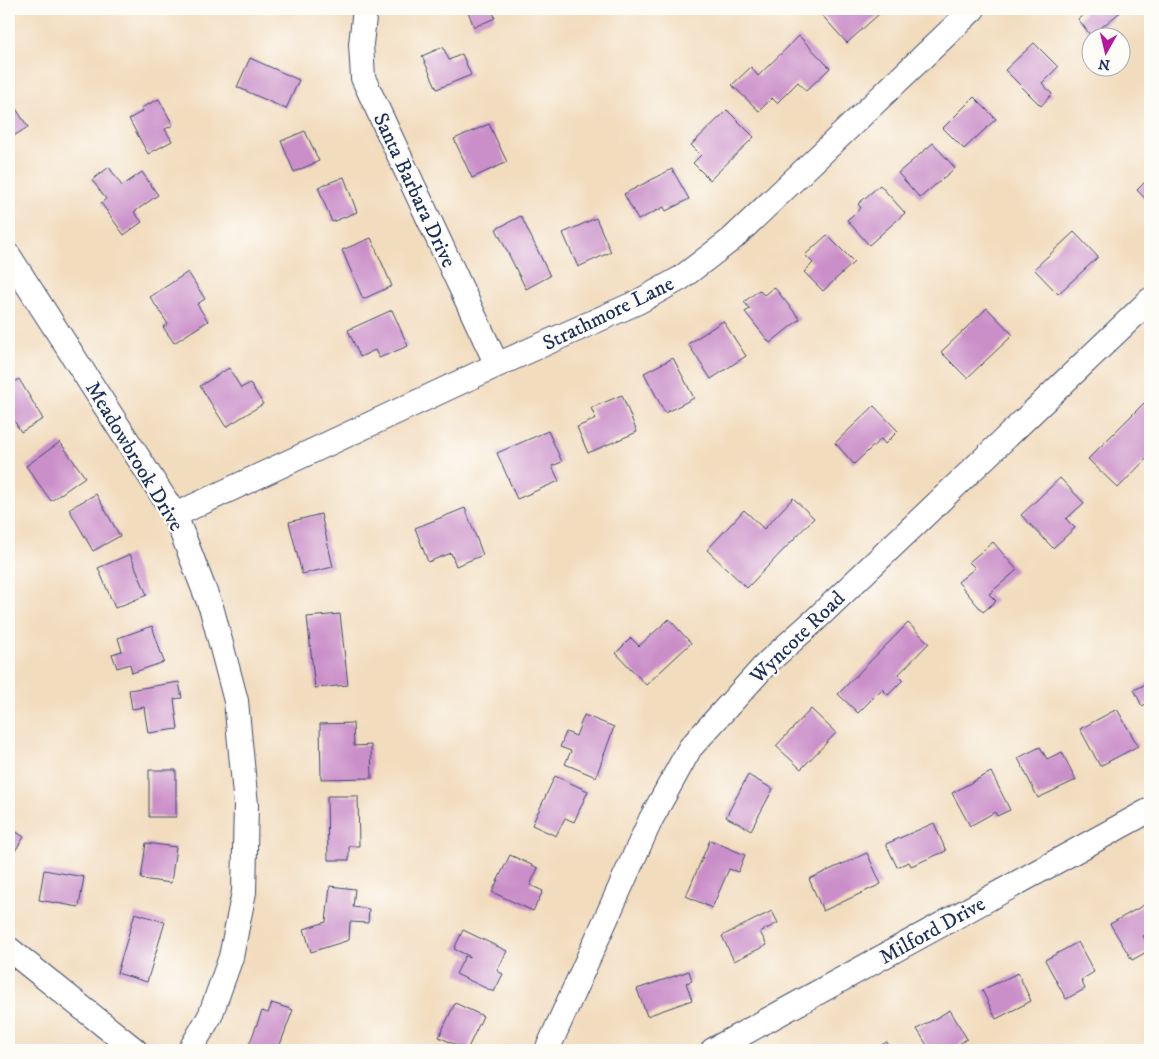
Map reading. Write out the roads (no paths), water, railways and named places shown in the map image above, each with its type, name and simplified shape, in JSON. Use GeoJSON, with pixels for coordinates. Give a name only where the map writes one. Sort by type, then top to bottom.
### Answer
{"type":"FeatureCollection","features":[{"type":"Feature","properties":{"kind":"street","name":"Santa Barbara Drive"},"geometry":{"type":"LineString","coordinates":[[365,9],[361,44],[363,78],[497,365]]}},
{"type":"Feature","properties":{"kind":"street","name":"Strathmore Lane"},"geometry":{"type":"LineString","coordinates":[[175,515],[497,365],[638,302],[681,278],[732,238],[973,9]]}},
{"type":"Feature","properties":{"kind":"street","name":"Meadowbrook Drive"},"geometry":{"type":"LineString","coordinates":[[9,256],[175,515],[212,610],[236,701],[246,805],[244,892],[231,957],[210,1016],[190,1050]]}},
{"type":"Feature","properties":{"kind":"street","name":"Wyncote Road"},"geometry":{"type":"LineString","coordinates":[[547,1050],[651,820],[690,748],[767,663],[815,620],[1150,300]]}},
{"type":"Feature","properties":{"kind":"street","name":"Milford Drive"},"geometry":{"type":"LineString","coordinates":[[713,1050],[1150,810]]}},
{"type":"Feature","properties":{"kind":"street"},"geometry":{"type":"LineString","coordinates":[[9,949],[135,1050]]}}]}
